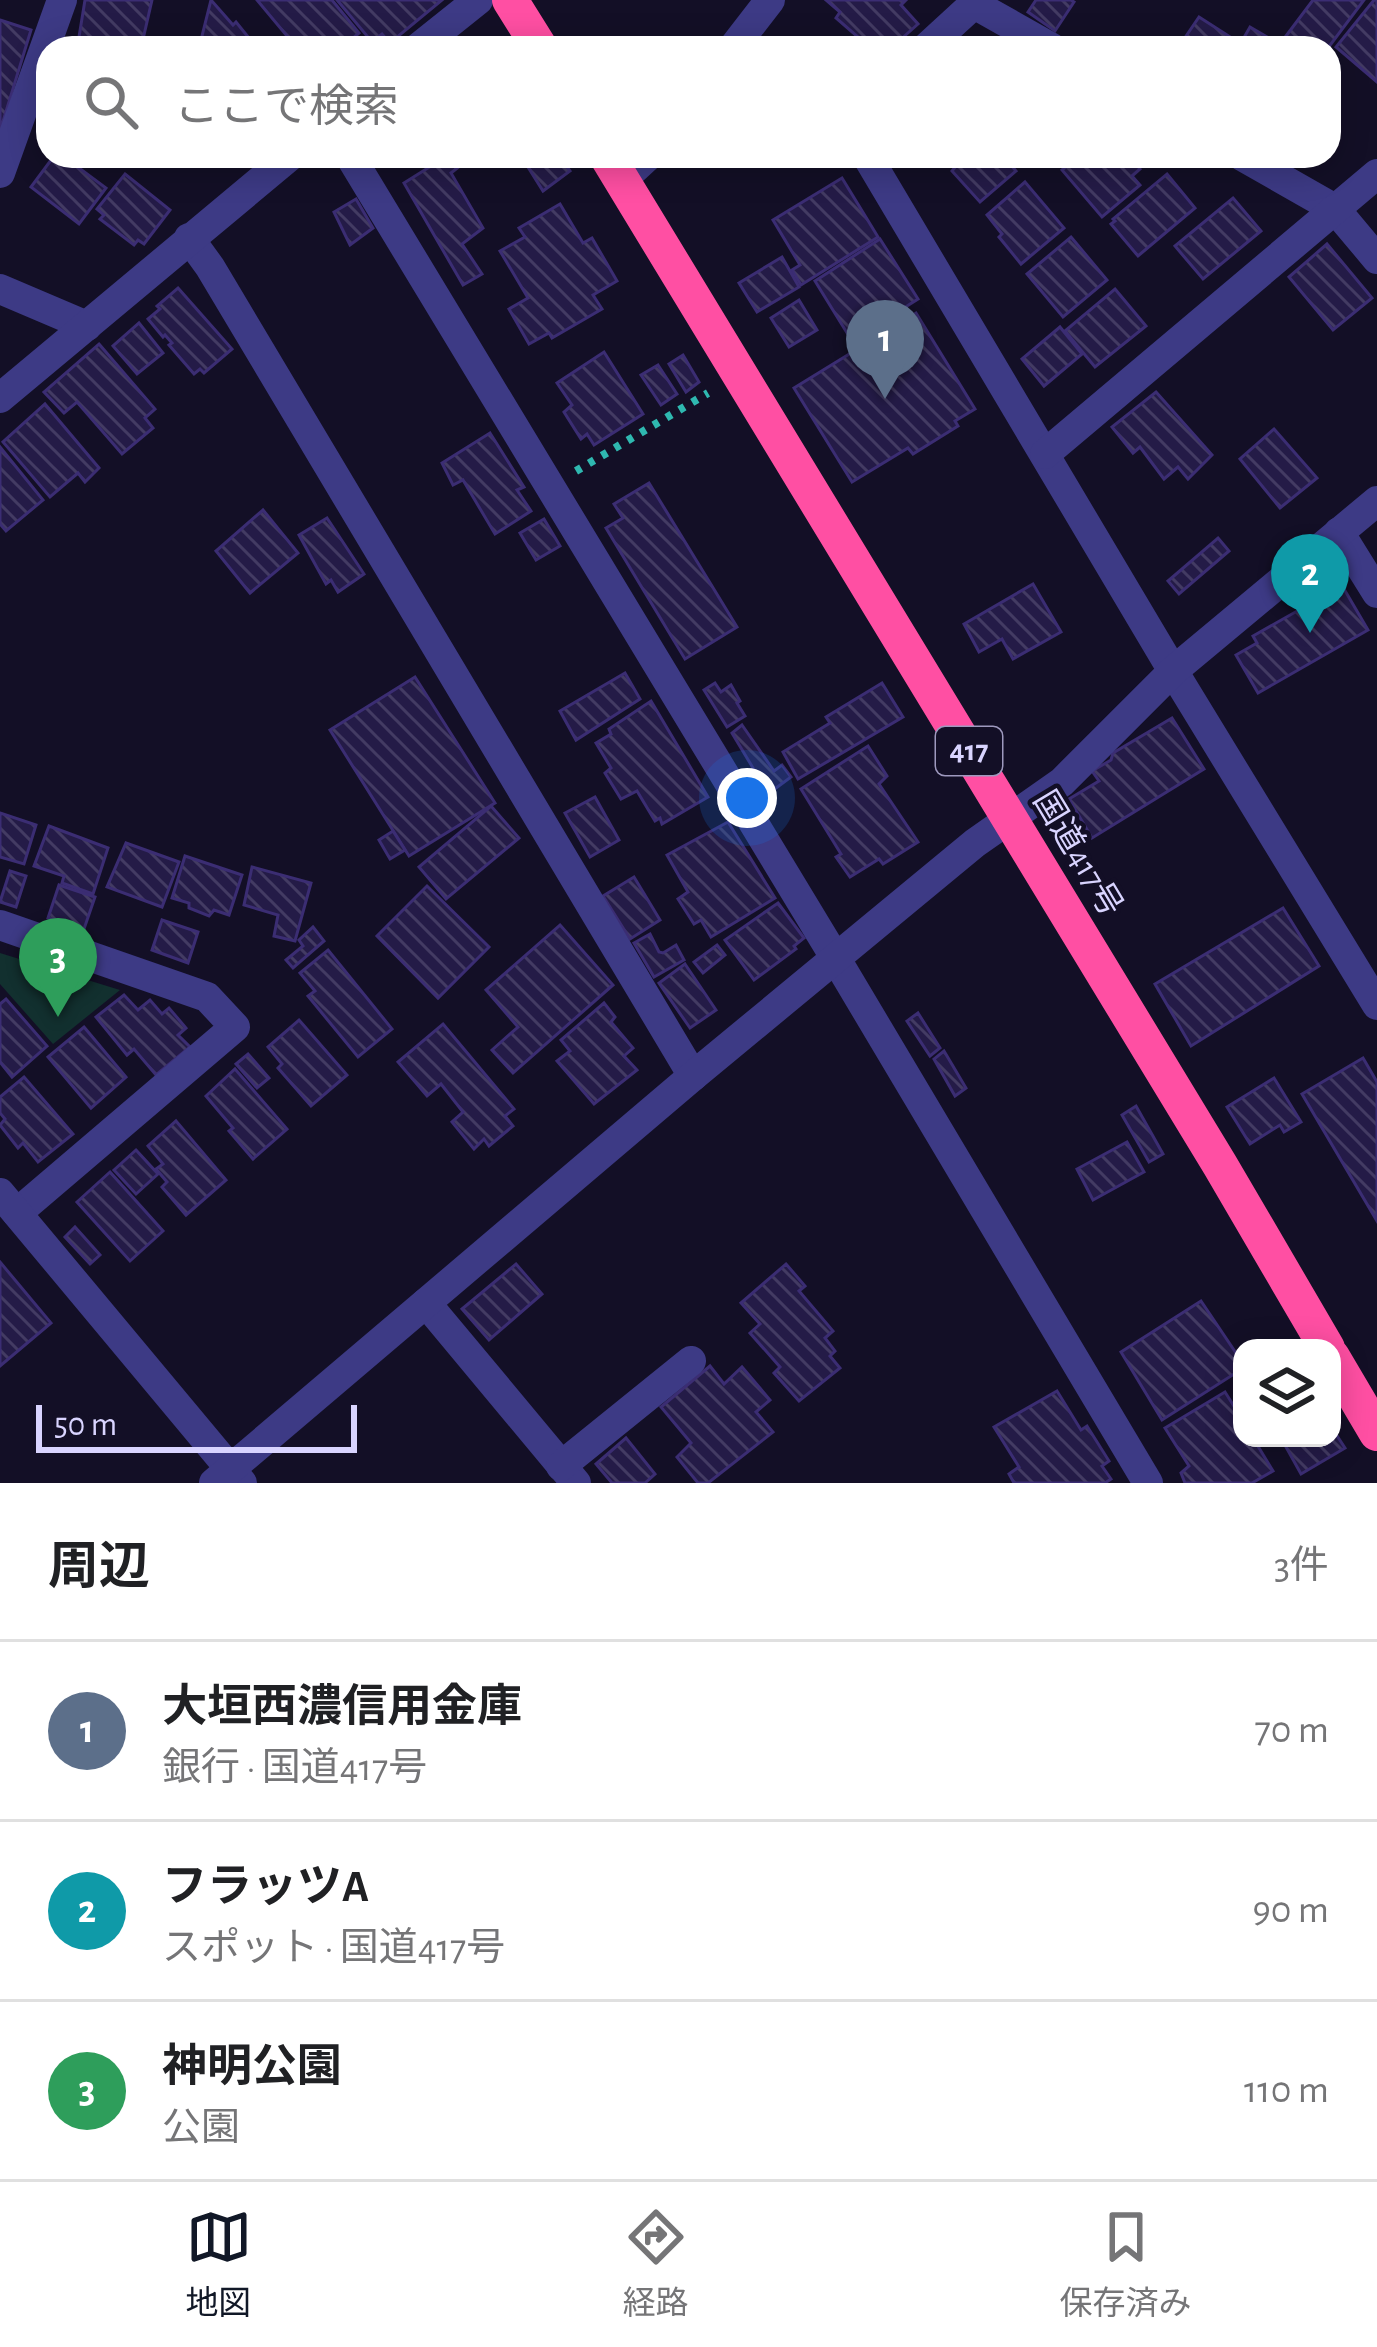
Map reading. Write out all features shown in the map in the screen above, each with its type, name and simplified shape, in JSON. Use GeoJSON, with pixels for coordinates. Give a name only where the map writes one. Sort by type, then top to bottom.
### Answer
{"type":"FeatureCollection","features":[{"type":"Feature","properties":{"kind":"highway"},"geometry":{"type":"LineString","coordinates":[[509,0],[532,36]]}},
{"type":"Feature","properties":{"kind":"highway","name":"国道417号"},"geometry":{"type":"LineString","coordinates":[[628,168],[740,374],[1322,1339]]}},
{"type":"Feature","properties":{"kind":"highway"},"geometry":{"type":"LineString","coordinates":[[1341,1372],[1377,1433]]}},
{"type":"Feature","properties":{"kind":"street"},"geometry":{"type":"LineString","coordinates":[[49,36],[62,0]]}},
{"type":"Feature","properties":{"kind":"street"},"geometry":{"type":"LineString","coordinates":[[433,36],[478,0]]}},
{"type":"Feature","properties":{"kind":"street"},"geometry":{"type":"LineString","coordinates":[[742,36],[770,0]]}},
{"type":"Feature","properties":{"kind":"street"},"geometry":{"type":"LineString","coordinates":[[939,36],[974,4],[1031,36]]}},
{"type":"Feature","properties":{"kind":"street"},"geometry":{"type":"LineString","coordinates":[[0,173],[36,73]]}},
{"type":"Feature","properties":{"kind":"street"},"geometry":{"type":"LineString","coordinates":[[0,398],[275,168]]}},
{"type":"Feature","properties":{"kind":"street"},"geometry":{"type":"LineString","coordinates":[[357,168],[1148,1483]]}},
{"type":"Feature","properties":{"kind":"street"},"geometry":{"type":"LineString","coordinates":[[874,168],[1377,1005]]}},
{"type":"Feature","properties":{"kind":"street"},"geometry":{"type":"LineString","coordinates":[[1263,168],[1335,209],[1377,259]]}},
{"type":"Feature","properties":{"kind":"street"},"geometry":{"type":"LineString","coordinates":[[1045,454],[1377,175]]}},
{"type":"Feature","properties":{"kind":"street"},"geometry":{"type":"LineString","coordinates":[[189,238],[693,1076]]}},
{"type":"Feature","properties":{"kind":"street"},"geometry":{"type":"LineString","coordinates":[[0,289],[86,326]]}},
{"type":"Feature","properties":{"kind":"street"},"geometry":{"type":"LineString","coordinates":[[0,925],[207,997],[235,1027],[8,1203],[229,1478],[693,1076],[1010,817],[1062,782],[1173,671],[1377,501]]}},
{"type":"Feature","properties":{"kind":"street"},"geometry":{"type":"LineString","coordinates":[[1340,532],[1377,593]]}},
{"type":"Feature","properties":{"kind":"street"},"geometry":{"type":"LineString","coordinates":[[426,1303],[569,1474],[691,1361]]}},
{"type":"Feature","properties":{"kind":"path"},"geometry":{"type":"LineString","coordinates":[[550,486],[740,374]]}},
{"type":"Feature","properties":{"kind":"green space"},"geometry":{"type":"Polygon","coordinates":[[[0,953],[120,990],[53,1044],[0,984],[0,953]]]}},
{"type":"Feature","properties":{"kind":"building"},"geometry":{"type":"Polygon","coordinates":[[[85,0],[152,0],[144,36],[79,36],[85,0]]]}},
{"type":"Feature","properties":{"kind":"building"},"geometry":{"type":"Polygon","coordinates":[[[211,0],[247,36],[202,36],[211,0]]]}},
{"type":"Feature","properties":{"kind":"building"},"geometry":{"type":"Polygon","coordinates":[[[257,0],[332,0],[359,33],[356,36],[287,36],[257,0]]]}},
{"type":"Feature","properties":{"kind":"building"},"geometry":{"type":"Polygon","coordinates":[[[337,0],[442,0],[398,36],[367,36],[337,0]]]}},
{"type":"Feature","properties":{"kind":"building"},"geometry":{"type":"Polygon","coordinates":[[[826,0],[906,0],[901,5],[918,24],[904,36],[857,36],[836,18],[840,12],[826,0]]]}},
{"type":"Feature","properties":{"kind":"building"},"geometry":{"type":"Polygon","coordinates":[[[1036,0],[1074,2],[1055,31],[1028,12],[1036,0]]]}},
{"type":"Feature","properties":{"kind":"building"},"geometry":{"type":"Polygon","coordinates":[[[1313,0],[1364,0],[1337,36],[1286,36],[1313,0]]]}},
{"type":"Feature","properties":{"kind":"building"},"geometry":{"type":"Polygon","coordinates":[[[1377,0],[1377,82],[1341,51],[1341,41],[1377,0]]]}},
{"type":"Feature","properties":{"kind":"building"},"geometry":{"type":"Polygon","coordinates":[[[1199,17],[1229,36],[1186,36],[1199,17]]]}},
{"type":"Feature","properties":{"kind":"building"},"geometry":{"type":"Polygon","coordinates":[[[0,20],[31,30],[0,131],[0,20]]]}},
{"type":"Feature","properties":{"kind":"building"},"geometry":{"type":"Polygon","coordinates":[[[1250,27],[1266,36],[1245,36],[1250,27]]]}},
{"type":"Feature","properties":{"kind":"building"},"geometry":{"type":"Polygon","coordinates":[[[45,168],[79,168],[106,188],[79,224],[31,187],[45,168]]]}},
{"type":"Feature","properties":{"kind":"building"},"geometry":{"type":"Polygon","coordinates":[[[428,168],[457,168],[451,173],[483,228],[462,244],[482,274],[463,285],[404,183],[428,168]]]}},
{"type":"Feature","properties":{"kind":"building"},"geometry":{"type":"Polygon","coordinates":[[[529,168],[568,168],[570,171],[543,191],[529,168]]]}},
{"type":"Feature","properties":{"kind":"building"},"geometry":{"type":"Polygon","coordinates":[[[1013,168],[1016,171],[980,202],[952,171],[1013,168]]]}},
{"type":"Feature","properties":{"kind":"building"},"geometry":{"type":"Polygon","coordinates":[[[1139,168],[1132,176],[1140,185],[1102,217],[1062,170],[1139,168]]]}},
{"type":"Feature","properties":{"kind":"building"},"geometry":{"type":"Polygon","coordinates":[[[125,174],[170,210],[144,244],[138,240],[134,245],[100,219],[104,215],[97,209],[125,174]]]}},
{"type":"Feature","properties":{"kind":"building"},"geometry":{"type":"Polygon","coordinates":[[[1167,174],[1195,208],[1138,256],[1111,224],[1167,174]]]}},
{"type":"Feature","properties":{"kind":"building"},"geometry":{"type":"Polygon","coordinates":[[[842,178],[878,237],[801,285],[792,270],[800,265],[773,220],[842,178]]]}},
{"type":"Feature","properties":{"kind":"building"},"geometry":{"type":"Polygon","coordinates":[[[1025,182],[1064,228],[1021,264],[987,215],[1025,182]]]}},
{"type":"Feature","properties":{"kind":"building"},"geometry":{"type":"Polygon","coordinates":[[[1233,198],[1261,231],[1203,279],[1175,246],[1233,198]]]}},
{"type":"Feature","properties":{"kind":"building"},"geometry":{"type":"Polygon","coordinates":[[[356,199],[373,228],[350,245],[334,212],[356,199]]]}},
{"type":"Feature","properties":{"kind":"building"},"geometry":{"type":"Polygon","coordinates":[[[560,204],[583,243],[592,238],[617,281],[593,295],[602,309],[552,338],[549,333],[529,344],[509,309],[528,298],[500,251],[525,237],[519,228],[560,204]]]}},
{"type":"Feature","properties":{"kind":"building"},"geometry":{"type":"Polygon","coordinates":[[[1071,237],[1107,280],[1063,317],[1027,274],[1071,237]]]}},
{"type":"Feature","properties":{"kind":"building"},"geometry":{"type":"Polygon","coordinates":[[[880,239],[918,299],[852,341],[815,281],[880,239]]]}},
{"type":"Feature","properties":{"kind":"building"},"geometry":{"type":"Polygon","coordinates":[[[1327,244],[1372,298],[1333,330],[1289,277],[1327,244]]]}},
{"type":"Feature","properties":{"kind":"building"},"geometry":{"type":"Polygon","coordinates":[[[782,257],[799,287],[757,312],[739,283],[782,257]]]}},
{"type":"Feature","properties":{"kind":"building"},"geometry":{"type":"Polygon","coordinates":[[[178,288],[232,349],[204,373],[200,369],[194,374],[148,319],[178,288]]]}},
{"type":"Feature","properties":{"kind":"building"},"geometry":{"type":"Polygon","coordinates":[[[1115,289],[1146,326],[1095,367],[1065,331],[1115,289]]]}},
{"type":"Feature","properties":{"kind":"building"},"geometry":{"type":"Polygon","coordinates":[[[799,300],[817,330],[789,347],[771,318],[799,300]]]}},
{"type":"Feature","properties":{"kind":"building"},"geometry":{"type":"Polygon","coordinates":[[[916,313],[975,409],[955,421],[958,426],[913,454],[908,448],[852,482],[794,388],[916,313]]]}},
{"type":"Feature","properties":{"kind":"building"},"geometry":{"type":"Polygon","coordinates":[[[139,323],[163,353],[137,374],[113,346],[139,323]]]}},
{"type":"Feature","properties":{"kind":"building"},"geometry":{"type":"Polygon","coordinates":[[[1060,327],[1082,354],[1044,386],[1022,359],[1060,327]]]}},
{"type":"Feature","properties":{"kind":"building"},"geometry":{"type":"Polygon","coordinates":[[[99,344],[155,409],[145,418],[153,428],[122,454],[77,402],[64,413],[44,392],[99,344]]]}},
{"type":"Feature","properties":{"kind":"building"},"geometry":{"type":"Polygon","coordinates":[[[604,352],[643,414],[594,445],[587,434],[581,439],[564,412],[572,405],[557,383],[604,352]]]}},
{"type":"Feature","properties":{"kind":"building"},"geometry":{"type":"Polygon","coordinates":[[[683,355],[699,382],[686,392],[669,364],[683,355]]]}},
{"type":"Feature","properties":{"kind":"building"},"geometry":{"type":"Polygon","coordinates":[[[658,365],[677,394],[661,405],[641,375],[658,365]]]}},
{"type":"Feature","properties":{"kind":"building"},"geometry":{"type":"Polygon","coordinates":[[[1156,392],[1212,455],[1188,479],[1178,467],[1164,479],[1140,447],[1133,453],[1112,427],[1156,392]]]}},
{"type":"Feature","properties":{"kind":"building"},"geometry":{"type":"Polygon","coordinates":[[[45,404],[99,468],[85,482],[78,473],[50,497],[3,442],[45,404]]]}},
{"type":"Feature","properties":{"kind":"building"},"geometry":{"type":"Polygon","coordinates":[[[1274,429],[1317,478],[1280,508],[1240,459],[1274,429]]]}},
{"type":"Feature","properties":{"kind":"building"},"geometry":{"type":"Polygon","coordinates":[[[490,433],[524,487],[517,490],[531,511],[495,534],[463,480],[453,485],[442,463],[490,433]]]}},
{"type":"Feature","properties":{"kind":"building"},"geometry":{"type":"Polygon","coordinates":[[[0,447],[43,500],[6,531],[0,524],[0,447]]]}},
{"type":"Feature","properties":{"kind":"building"},"geometry":{"type":"Polygon","coordinates":[[[649,483],[737,627],[685,659],[606,528],[623,518],[614,504],[649,483]]]}},
{"type":"Feature","properties":{"kind":"building"},"geometry":{"type":"Polygon","coordinates":[[[263,510],[298,553],[250,593],[216,551],[263,510]]]}},
{"type":"Feature","properties":{"kind":"building"},"geometry":{"type":"Polygon","coordinates":[[[327,518],[364,574],[338,592],[331,580],[326,584],[299,535],[327,518]]]}},
{"type":"Feature","properties":{"kind":"building"},"geometry":{"type":"Polygon","coordinates":[[[544,519],[560,546],[536,560],[520,533],[544,519]]]}},
{"type":"Feature","properties":{"kind":"building"},"geometry":{"type":"Polygon","coordinates":[[[1218,538],[1229,551],[1179,594],[1168,581],[1218,538]]]}},
{"type":"Feature","properties":{"kind":"building"},"geometry":{"type":"Polygon","coordinates":[[[1337,577],[1368,630],[1258,693],[1236,655],[1257,643],[1253,636],[1322,597],[1317,589],[1337,577]]]}},
{"type":"Feature","properties":{"kind":"building"},"geometry":{"type":"Polygon","coordinates":[[[1033,584],[1061,632],[1013,659],[1002,639],[979,652],[964,624],[1033,584]]]}},
{"type":"Feature","properties":{"kind":"building"},"geometry":{"type":"Polygon","coordinates":[[[625,673],[640,699],[576,740],[560,711],[625,673]]]}},
{"type":"Feature","properties":{"kind":"building"},"geometry":{"type":"Polygon","coordinates":[[[415,677],[495,803],[409,856],[330,730],[415,677]]]}},
{"type":"Feature","properties":{"kind":"building"},"geometry":{"type":"Polygon","coordinates":[[[715,683],[721,692],[731,685],[745,716],[727,727],[704,690],[715,683]]]}},
{"type":"Feature","properties":{"kind":"building"},"geometry":{"type":"Polygon","coordinates":[[[882,683],[903,717],[798,779],[783,752],[830,723],[826,717],[882,683]]]}},
{"type":"Feature","properties":{"kind":"building"},"geometry":{"type":"Polygon","coordinates":[[[651,701],[708,797],[662,824],[660,818],[655,821],[637,791],[621,799],[605,773],[611,768],[596,743],[651,701]]]}},
{"type":"Feature","properties":{"kind":"building"},"geometry":{"type":"Polygon","coordinates":[[[1172,718],[1204,769],[1092,838],[1069,799],[1099,781],[1092,771],[1111,760],[1113,753],[1172,718]]]}},
{"type":"Feature","properties":{"kind":"building"},"geometry":{"type":"Polygon","coordinates":[[[742,725],[774,771],[782,765],[791,777],[772,791],[732,733],[742,725]]]}},
{"type":"Feature","properties":{"kind":"building"},"geometry":{"type":"Polygon","coordinates":[[[868,746],[887,776],[879,784],[918,842],[850,877],[801,789],[868,746]]]}},
{"type":"Feature","properties":{"kind":"building"},"geometry":{"type":"Polygon","coordinates":[[[595,797],[619,840],[590,857],[565,813],[595,797]]]}},
{"type":"Feature","properties":{"kind":"building"},"geometry":{"type":"Polygon","coordinates":[[[491,806],[519,838],[446,899],[419,867],[491,806]]]}},
{"type":"Feature","properties":{"kind":"building"},"geometry":{"type":"Polygon","coordinates":[[[0,813],[36,825],[24,864],[0,857],[0,813]]]}},
{"type":"Feature","properties":{"kind":"building"},"geometry":{"type":"Polygon","coordinates":[[[728,822],[775,898],[711,937],[701,920],[694,924],[678,899],[688,892],[667,855],[728,822]]]}},
{"type":"Feature","properties":{"kind":"building"},"geometry":{"type":"Polygon","coordinates":[[[49,826],[108,848],[93,894],[62,883],[64,876],[34,866],[49,826]]]}},
{"type":"Feature","properties":{"kind":"building"},"geometry":{"type":"Polygon","coordinates":[[[393,831],[405,850],[390,859],[379,840],[393,831]]]}},
{"type":"Feature","properties":{"kind":"building"},"geometry":{"type":"Polygon","coordinates":[[[126,843],[179,862],[162,907],[107,887],[126,843]]]}},
{"type":"Feature","properties":{"kind":"building"},"geometry":{"type":"Polygon","coordinates":[[[185,856],[242,875],[229,915],[214,910],[209,916],[172,898],[185,856]]]}},
{"type":"Feature","properties":{"kind":"building"},"geometry":{"type":"Polygon","coordinates":[[[252,867],[311,883],[295,941],[274,936],[278,915],[244,905],[252,867]]]}},
{"type":"Feature","properties":{"kind":"building"},"geometry":{"type":"Polygon","coordinates":[[[10,871],[26,876],[16,907],[0,902],[10,871]]]}},
{"type":"Feature","properties":{"kind":"building"},"geometry":{"type":"Polygon","coordinates":[[[634,877],[660,920],[630,939],[603,896],[634,877]]]}},
{"type":"Feature","properties":{"kind":"building"},"geometry":{"type":"Polygon","coordinates":[[[59,885],[95,897],[84,929],[48,918],[59,885]]]}},
{"type":"Feature","properties":{"kind":"building"},"geometry":{"type":"Polygon","coordinates":[[[427,886],[489,947],[438,998],[377,936],[427,886]]]}},
{"type":"Feature","properties":{"kind":"building"},"geometry":{"type":"Polygon","coordinates":[[[778,903],[804,938],[754,980],[725,940],[778,903]]]}},
{"type":"Feature","properties":{"kind":"building"},"geometry":{"type":"Polygon","coordinates":[[[1283,908],[1319,966],[1191,1046],[1155,984],[1283,908]]]}},
{"type":"Feature","properties":{"kind":"building"},"geometry":{"type":"Polygon","coordinates":[[[162,920],[198,932],[188,963],[152,950],[162,920]]]}},
{"type":"Feature","properties":{"kind":"building"},"geometry":{"type":"Polygon","coordinates":[[[560,925],[613,985],[513,1073],[492,1050],[518,1027],[486,990],[560,925]]]}},
{"type":"Feature","properties":{"kind":"building"},"geometry":{"type":"Polygon","coordinates":[[[313,927],[324,941],[293,968],[286,960],[303,946],[299,940],[313,927]]]}},
{"type":"Feature","properties":{"kind":"building"},"geometry":{"type":"Polygon","coordinates":[[[650,934],[659,952],[676,945],[684,960],[654,977],[634,943],[650,934]]]}},
{"type":"Feature","properties":{"kind":"building"},"geometry":{"type":"Polygon","coordinates":[[[717,945],[725,955],[703,973],[694,962],[717,945]]]}},
{"type":"Feature","properties":{"kind":"building"},"geometry":{"type":"Polygon","coordinates":[[[328,950],[392,1029],[358,1057],[308,996],[315,991],[300,973],[328,950]]]}},
{"type":"Feature","properties":{"kind":"building"},"geometry":{"type":"Polygon","coordinates":[[[685,964],[716,1010],[690,1028],[659,983],[685,964]]]}},
{"type":"Feature","properties":{"kind":"building"},"geometry":{"type":"Polygon","coordinates":[[[124,995],[138,1010],[150,1000],[162,1014],[169,1008],[186,1028],[178,1035],[190,1047],[156,1075],[134,1049],[127,1055],[96,1017],[124,995]]]}},
{"type":"Feature","properties":{"kind":"building"},"geometry":{"type":"Polygon","coordinates":[[[6,999],[47,1046],[12,1077],[0,1062],[0,1004],[6,999]]]}},
{"type":"Feature","properties":{"kind":"building"},"geometry":{"type":"Polygon","coordinates":[[[604,1003],[615,1017],[611,1022],[633,1048],[624,1056],[637,1070],[594,1104],[557,1061],[570,1051],[561,1040],[604,1003]]]}},
{"type":"Feature","properties":{"kind":"building"},"geometry":{"type":"Polygon","coordinates":[[[918,1013],[940,1048],[930,1056],[907,1021],[918,1013]]]}},
{"type":"Feature","properties":{"kind":"building"},"geometry":{"type":"Polygon","coordinates":[[[299,1020],[347,1075],[311,1106],[278,1068],[282,1064],[268,1047],[299,1020]]]}},
{"type":"Feature","properties":{"kind":"building"},"geometry":{"type":"Polygon","coordinates":[[[443,1024],[514,1109],[505,1116],[513,1126],[489,1146],[484,1139],[474,1149],[452,1122],[463,1112],[441,1084],[427,1096],[398,1062],[443,1024]]]}},
{"type":"Feature","properties":{"kind":"building"},"geometry":{"type":"Polygon","coordinates":[[[84,1027],[126,1077],[91,1108],[48,1057],[84,1027]]]}},
{"type":"Feature","properties":{"kind":"building"},"geometry":{"type":"Polygon","coordinates":[[[944,1051],[966,1088],[955,1096],[934,1059],[944,1051]]]}},
{"type":"Feature","properties":{"kind":"building"},"geometry":{"type":"Polygon","coordinates":[[[248,1054],[269,1078],[257,1088],[236,1064],[248,1054]]]}},
{"type":"Feature","properties":{"kind":"building"},"geometry":{"type":"Polygon","coordinates":[[[1363,1058],[1377,1082],[1377,1221],[1302,1094],[1363,1058]]]}},
{"type":"Feature","properties":{"kind":"building"},"geometry":{"type":"Polygon","coordinates":[[[235,1069],[287,1129],[253,1159],[206,1096],[235,1069]]]}},
{"type":"Feature","properties":{"kind":"building"},"geometry":{"type":"Polygon","coordinates":[[[24,1077],[73,1134],[38,1162],[23,1143],[18,1148],[0,1125],[5,1119],[0,1097],[24,1077]]]}},
{"type":"Feature","properties":{"kind":"building"},"geometry":{"type":"Polygon","coordinates":[[[1274,1078],[1301,1122],[1284,1132],[1280,1125],[1250,1144],[1227,1107],[1274,1078]]]}},
{"type":"Feature","properties":{"kind":"building"},"geometry":{"type":"Polygon","coordinates":[[[1136,1106],[1163,1154],[1149,1162],[1122,1115],[1136,1106]]]}},
{"type":"Feature","properties":{"kind":"building"},"geometry":{"type":"Polygon","coordinates":[[[176,1121],[226,1180],[186,1215],[162,1187],[167,1182],[156,1169],[163,1164],[148,1146],[176,1121]]]}},
{"type":"Feature","properties":{"kind":"building"},"geometry":{"type":"Polygon","coordinates":[[[1127,1142],[1144,1172],[1093,1200],[1077,1169],[1127,1142]]]}},
{"type":"Feature","properties":{"kind":"building"},"geometry":{"type":"Polygon","coordinates":[[[136,1150],[158,1174],[136,1194],[114,1170],[136,1150]]]}},
{"type":"Feature","properties":{"kind":"building"},"geometry":{"type":"Polygon","coordinates":[[[110,1172],[163,1231],[130,1261],[77,1202],[110,1172]]]}},
{"type":"Feature","properties":{"kind":"building"},"geometry":{"type":"Polygon","coordinates":[[[75,1227],[100,1255],[90,1264],[65,1237],[75,1227]]]}},
{"type":"Feature","properties":{"kind":"building"},"geometry":{"type":"Polygon","coordinates":[[[0,1262],[51,1323],[0,1366],[0,1262]]]}},
{"type":"Feature","properties":{"kind":"building"},"geometry":{"type":"Polygon","coordinates":[[[516,1264],[542,1294],[489,1340],[462,1309],[516,1264]]]}},
{"type":"Feature","properties":{"kind":"building"},"geometry":{"type":"Polygon","coordinates":[[[786,1264],[805,1286],[799,1291],[833,1331],[825,1338],[840,1368],[799,1401],[774,1373],[780,1367],[750,1333],[760,1324],[741,1303],[786,1264]]]}},
{"type":"Feature","properties":{"kind":"building"},"geometry":{"type":"Polygon","coordinates":[[[1201,1301],[1233,1349],[1233,1375],[1162,1420],[1121,1352],[1201,1301]]]}},
{"type":"Feature","properties":{"kind":"building"},"geometry":{"type":"Polygon","coordinates":[[[710,1366],[724,1384],[742,1367],[770,1400],[756,1412],[773,1432],[708,1483],[698,1483],[677,1457],[691,1443],[661,1407],[710,1366]]]}},
{"type":"Feature","properties":{"kind":"building"},"geometry":{"type":"Polygon","coordinates":[[[1057,1391],[1081,1430],[1087,1426],[1109,1461],[1102,1466],[1111,1479],[1105,1483],[1014,1483],[1009,1474],[1019,1467],[994,1427],[1057,1391]]]}},
{"type":"Feature","properties":{"kind":"building"},"geometry":{"type":"Polygon","coordinates":[[[1225,1392],[1233,1405],[1233,1447],[1258,1447],[1273,1471],[1252,1483],[1185,1483],[1181,1473],[1189,1466],[1165,1428],[1225,1392]]]}},
{"type":"Feature","properties":{"kind":"building"},"geometry":{"type":"Polygon","coordinates":[[[626,1438],[655,1474],[645,1483],[612,1483],[596,1464],[626,1438]]]}},
{"type":"Feature","properties":{"kind":"building"},"geometry":{"type":"Polygon","coordinates":[[[1341,1442],[1345,1448],[1301,1474],[1286,1447],[1341,1447],[1341,1442]]]}},
{"type":"Feature","properties":{"kind":"place","name":"大垣西濃信用金庫"},"geometry":{"type":"Point","coordinates":[885,399]}},
{"type":"Feature","properties":{"kind":"place","name":"フラッツA"},"geometry":{"type":"Point","coordinates":[1310,633]}},
{"type":"Feature","properties":{"kind":"place","name":"神明公園"},"geometry":{"type":"Point","coordinates":[58,1017]}}]}
